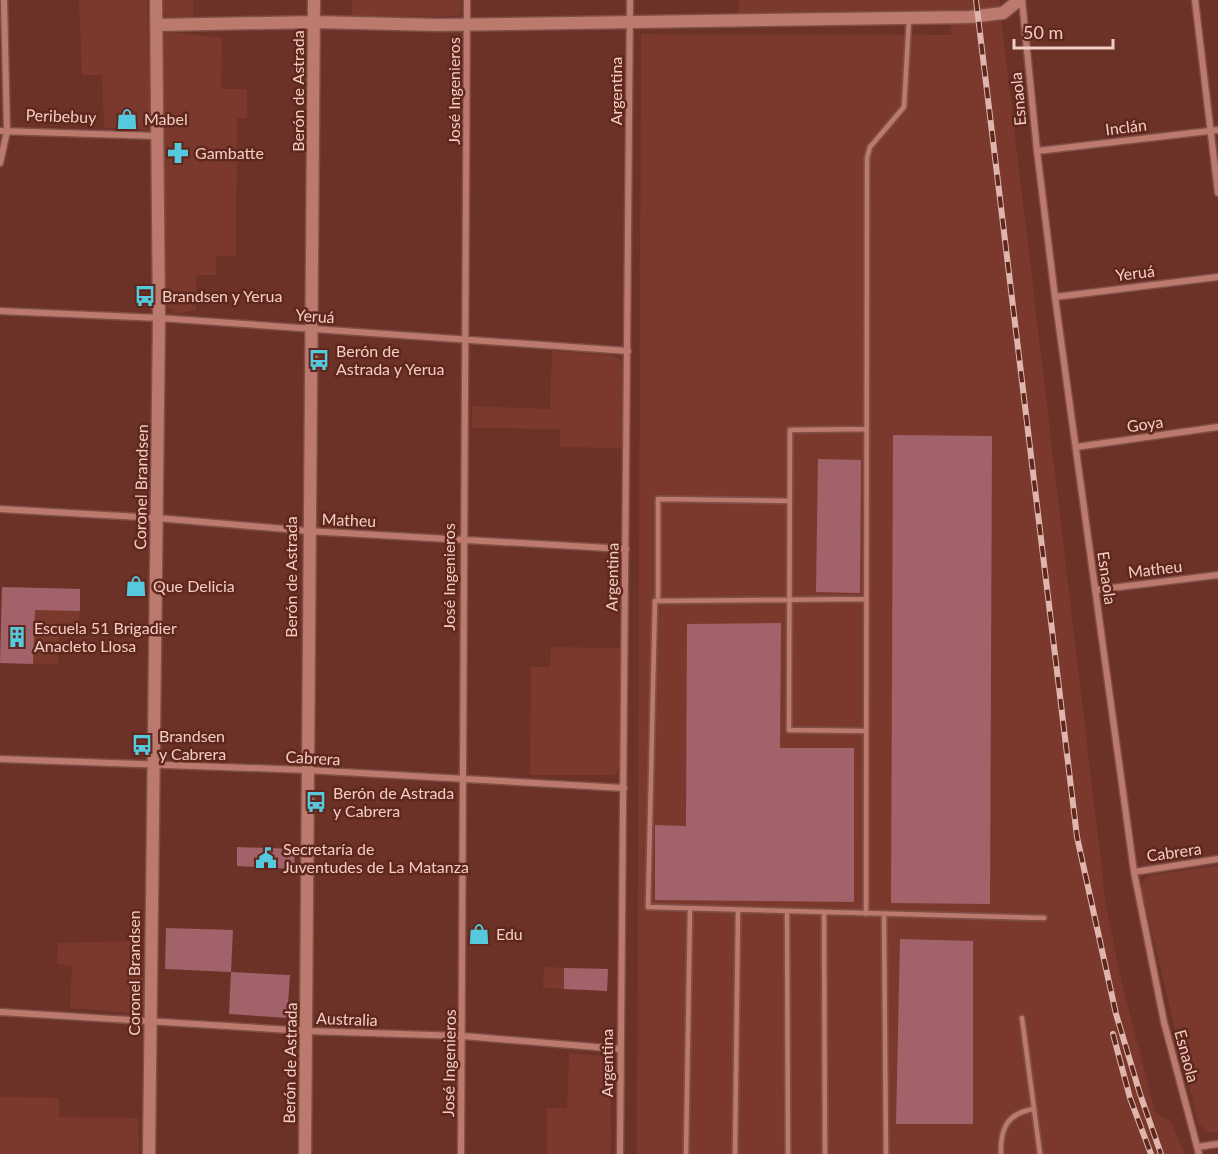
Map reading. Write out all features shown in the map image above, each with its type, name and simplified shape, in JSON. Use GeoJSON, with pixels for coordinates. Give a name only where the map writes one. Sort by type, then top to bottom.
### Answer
{"type":"FeatureCollection","features":[{"type":"Feature","properties":{"kind":"street"},"geometry":{"type":"LineString","coordinates":[[0,163],[4,131],[4,0]]}},
{"type":"Feature","properties":{"kind":"street","name":"Coronel Brandsen"},"geometry":{"type":"LineString","coordinates":[[149,1154],[159,318],[156,0]]}},
{"type":"Feature","properties":{"kind":"street","name":"Berón de Astrada"},"geometry":{"type":"LineString","coordinates":[[305,1154],[308,531],[314,0]]}},
{"type":"Feature","properties":{"kind":"street","name":"José Ingenieros"},"geometry":{"type":"LineString","coordinates":[[461,1154],[467,0]]}},
{"type":"Feature","properties":{"kind":"street","name":"Argentina"},"geometry":{"type":"LineString","coordinates":[[620,1154],[630,0]]}},
{"type":"Feature","properties":{"kind":"street"},"geometry":{"type":"LineString","coordinates":[[157,25],[909,19],[1003,13],[1021,0]]}},
{"type":"Feature","properties":{"kind":"street","name":"Esnaola"},"geometry":{"type":"LineString","coordinates":[[1021,0],[1036,151],[1134,872],[1164,1022],[1198,1150]]}},
{"type":"Feature","properties":{"kind":"street"},"geometry":{"type":"LineString","coordinates":[[1195,0],[1214,130],[1218,193]]}},
{"type":"Feature","properties":{"kind":"street","name":"Inclán"},"geometry":{"type":"LineString","coordinates":[[1036,151],[1214,130]]}},
{"type":"Feature","properties":{"kind":"street","name":"Peribebuy"},"geometry":{"type":"LineString","coordinates":[[4,131],[157,136]]}},
{"type":"Feature","properties":{"kind":"street","name":"Yeruá"},"geometry":{"type":"LineString","coordinates":[[1055,297],[1218,277]]}},
{"type":"Feature","properties":{"kind":"street","name":"Yeruá"},"geometry":{"type":"LineString","coordinates":[[0,311],[159,318],[628,351]]}},
{"type":"Feature","properties":{"kind":"street","name":"Goya"},"geometry":{"type":"LineString","coordinates":[[1076,447],[1218,427]]}},
{"type":"Feature","properties":{"kind":"street","name":"Matheu"},"geometry":{"type":"LineString","coordinates":[[0,509],[157,518],[308,531],[626,549]]}},
{"type":"Feature","properties":{"kind":"street","name":"Matheu"},"geometry":{"type":"LineString","coordinates":[[1095,590],[1218,575]]}},
{"type":"Feature","properties":{"kind":"street","name":"Cabrera"},"geometry":{"type":"LineString","coordinates":[[0,759],[307,770],[624,788]]}},
{"type":"Feature","properties":{"kind":"street","name":"Cabrera"},"geometry":{"type":"LineString","coordinates":[[1134,872],[1218,859]]}},
{"type":"Feature","properties":{"kind":"street","name":"Australia"},"geometry":{"type":"LineString","coordinates":[[0,1012],[307,1031],[463,1036],[620,1049]]}},
{"type":"Feature","properties":{"kind":"street"},"geometry":{"type":"LineString","coordinates":[[1198,1150],[1218,1144]]}},
{"type":"Feature","properties":{"kind":"lane"},"geometry":{"type":"LineString","coordinates":[[866,914],[867,158],[870,147],[904,107],[909,19]]}},
{"type":"Feature","properties":{"kind":"lane"},"geometry":{"type":"LineString","coordinates":[[866,429],[790,430],[789,600],[789,730],[866,730]]}},
{"type":"Feature","properties":{"kind":"lane"},"geometry":{"type":"LineString","coordinates":[[658,601],[658,500],[790,501]]}},
{"type":"Feature","properties":{"kind":"lane"},"geometry":{"type":"LineString","coordinates":[[866,599],[655,601],[648,908],[1044,918]]}},
{"type":"Feature","properties":{"kind":"lane"},"geometry":{"type":"LineString","coordinates":[[686,1154],[690,909]]}},
{"type":"Feature","properties":{"kind":"lane"},"geometry":{"type":"LineString","coordinates":[[735,1154],[738,910]]}},
{"type":"Feature","properties":{"kind":"lane"},"geometry":{"type":"LineString","coordinates":[[787,911],[788,1154]]}},
{"type":"Feature","properties":{"kind":"lane"},"geometry":{"type":"LineString","coordinates":[[824,912],[825,1154]]}},
{"type":"Feature","properties":{"kind":"lane"},"geometry":{"type":"LineString","coordinates":[[884,914],[886,1154]]}},
{"type":"Feature","properties":{"kind":"lane"},"geometry":{"type":"LineString","coordinates":[[1022,1018],[1040,1154]]}},
{"type":"Feature","properties":{"kind":"lane"},"geometry":{"type":"LineString","coordinates":[[1001,1154],[1001,1134],[1007,1121],[1014,1114],[1034,1108]]}},
{"type":"Feature","properties":{"kind":"shaded area"},"geometry":{"type":"Polygon","coordinates":[[[79,0],[147,0],[150,124],[147,129],[104,128],[102,75],[82,75],[79,0]]]}},
{"type":"Feature","properties":{"kind":"shaded area"},"geometry":{"type":"Polygon","coordinates":[[[162,0],[193,0],[193,17],[168,17],[163,12],[162,0]]]}},
{"type":"Feature","properties":{"kind":"shaded area"},"geometry":{"type":"Polygon","coordinates":[[[352,0],[461,0],[461,10],[460,15],[454,16],[352,17],[352,0]]]}},
{"type":"Feature","properties":{"kind":"shaded area"},"geometry":{"type":"Polygon","coordinates":[[[739,0],[999,0],[1106,905],[1121,979],[1155,1112],[1171,1122],[1185,1154],[637,1154],[641,34],[952,35],[949,10],[739,16],[739,0]]]}},
{"type":"Feature","properties":{"kind":"shaded area"},"geometry":{"type":"Polygon","coordinates":[[[165,32],[222,38],[221,89],[247,89],[247,118],[237,118],[236,256],[216,256],[216,275],[196,275],[196,310],[176,314],[166,305],[161,37],[165,32]]]}},
{"type":"Feature","properties":{"kind":"shaded area"},"geometry":{"type":"Polygon","coordinates":[[[552,351],[611,355],[621,360],[623,364],[622,448],[560,447],[560,429],[472,428],[472,406],[550,409],[552,351]]]}},
{"type":"Feature","properties":{"kind":"shaded area","name":"Escuela 51 Brigadier Anacleto Llosa"},"geometry":{"type":"Polygon","coordinates":[[[2,587],[80,589],[79,624],[59,624],[58,664],[0,663],[2,587]]]}},
{"type":"Feature","properties":{"kind":"shaded area"},"geometry":{"type":"Polygon","coordinates":[[[551,647],[620,648],[620,766],[614,775],[530,775],[531,667],[550,667],[551,647]]]}},
{"type":"Feature","properties":{"kind":"shaded area"},"geometry":{"type":"Polygon","coordinates":[[[1218,866],[1218,1133],[1214,1133],[1208,1132],[1198,1123],[1141,888],[1145,878],[1151,875],[1218,866]]]}},
{"type":"Feature","properties":{"kind":"shaded area"},"geometry":{"type":"Polygon","coordinates":[[[142,941],[144,1003],[139,1011],[135,1013],[70,1008],[72,966],[57,964],[58,943],[142,941]]]}},
{"type":"Feature","properties":{"kind":"shaded area"},"geometry":{"type":"Polygon","coordinates":[[[544,967],[608,969],[607,991],[543,988],[544,967]]]}},
{"type":"Feature","properties":{"kind":"shaded area"},"geometry":{"type":"Polygon","coordinates":[[[569,1053],[601,1056],[610,1063],[611,1154],[547,1154],[547,1108],[567,1108],[569,1053]]]}},
{"type":"Feature","properties":{"kind":"shaded area"},"geometry":{"type":"Polygon","coordinates":[[[0,1097],[59,1098],[59,1117],[138,1118],[139,1154],[0,1154],[0,1097]]]}},
{"type":"Feature","properties":{"kind":"building"},"geometry":{"type":"Polygon","coordinates":[[[893,435],[992,436],[990,904],[891,903],[893,435]]]}},
{"type":"Feature","properties":{"kind":"building"},"geometry":{"type":"Polygon","coordinates":[[[818,459],[861,460],[860,593],[816,592],[818,459]]]}},
{"type":"Feature","properties":{"kind":"building","name":"Escuela 51 Brigadier Anacleto Llosa"},"geometry":{"type":"Polygon","coordinates":[[[2,587],[80,589],[80,611],[35,610],[33,664],[0,663],[2,587]]]}},
{"type":"Feature","properties":{"kind":"building"},"geometry":{"type":"Polygon","coordinates":[[[781,623],[780,748],[854,748],[854,902],[655,900],[655,825],[686,826],[687,624],[781,623]]]}},
{"type":"Feature","properties":{"kind":"building","name":"Secretaría de Juventudes de La Matanza"},"geometry":{"type":"Polygon","coordinates":[[[237,847],[295,849],[294,869],[237,866],[237,847]]]}},
{"type":"Feature","properties":{"kind":"building"},"geometry":{"type":"Polygon","coordinates":[[[166,928],[233,930],[231,972],[165,969],[166,928]]]}},
{"type":"Feature","properties":{"kind":"building"},"geometry":{"type":"Polygon","coordinates":[[[900,939],[973,941],[973,1124],[896,1124],[900,939]]]}},
{"type":"Feature","properties":{"kind":"building"},"geometry":{"type":"Polygon","coordinates":[[[564,968],[608,969],[607,991],[564,989],[564,968]]]}},
{"type":"Feature","properties":{"kind":"building"},"geometry":{"type":"Polygon","coordinates":[[[231,972],[290,975],[287,1018],[229,1014],[231,972]]]}},
{"type":"Feature","properties":{"kind":"railway"},"geometry":{"type":"LineString","coordinates":[[976,0],[1077,837],[1116,1014],[1161,1154]]}},
{"type":"Feature","properties":{"kind":"railway"},"geometry":{"type":"LineString","coordinates":[[1113,1034],[1130,1098],[1151,1154]]}},
{"type":"Feature","properties":{"kind":"place","name":"Mabel"},"geometry":{"type":"Point","coordinates":[127,119]}},
{"type":"Feature","properties":{"kind":"place","name":"Gambatte"},"geometry":{"type":"Point","coordinates":[178,153]}},
{"type":"Feature","properties":{"kind":"place","name":"Brandsen y Yerua"},"geometry":{"type":"Point","coordinates":[145,296]}},
{"type":"Feature","properties":{"kind":"place","name":"Berón de Astrada y Yerua"},"geometry":{"type":"Point","coordinates":[319,360]}},
{"type":"Feature","properties":{"kind":"place","name":"Que Delicia"},"geometry":{"type":"Point","coordinates":[136,586]}},
{"type":"Feature","properties":{"kind":"place","name":"Escuela 51 Brigadier Anacleto Llosa"},"geometry":{"type":"Point","coordinates":[17,637]}},
{"type":"Feature","properties":{"kind":"place","name":"Brandsen y Cabrera"},"geometry":{"type":"Point","coordinates":[142,745]}},
{"type":"Feature","properties":{"kind":"place","name":"Berón de Astrada y Cabrera"},"geometry":{"type":"Point","coordinates":[316,802]}},
{"type":"Feature","properties":{"kind":"place","name":"Secretaría de Juventudes de La Matanza"},"geometry":{"type":"Point","coordinates":[266,858]}},
{"type":"Feature","properties":{"kind":"place","name":"Edu"},"geometry":{"type":"Point","coordinates":[479,934]}}]}
